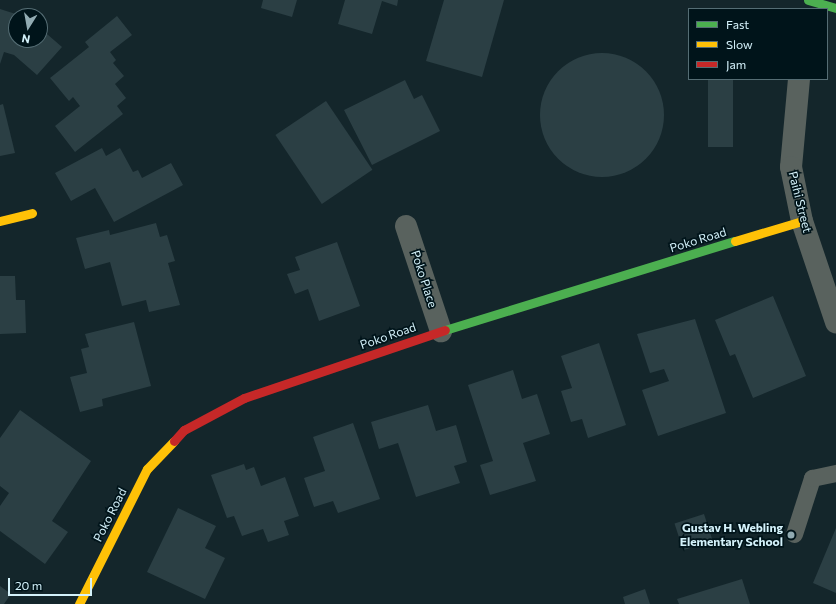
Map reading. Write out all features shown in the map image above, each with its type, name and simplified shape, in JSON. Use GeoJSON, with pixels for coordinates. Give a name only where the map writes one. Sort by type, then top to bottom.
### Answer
{"type":"FeatureCollection","features":[{"type":"Feature","properties":{"kind":"street","name":"Paihi Street"},"geometry":{"type":"LineString","coordinates":[[799,80],[791,167],[802,221],[836,322]]}},
{"type":"Feature","properties":{"kind":"street"},"geometry":{"type":"LineString","coordinates":[[0,221],[32,213]]}},
{"type":"Feature","properties":{"kind":"street","name":"Poko Road"},"geometry":{"type":"LineString","coordinates":[[79,604],[147,469],[184,430],[244,398],[441,331],[802,221]]}},
{"type":"Feature","properties":{"kind":"street","name":"Poko Place"},"geometry":{"type":"LineString","coordinates":[[406,226],[441,331]]}},
{"type":"Feature","properties":{"kind":"lane"},"geometry":{"type":"LineString","coordinates":[[794,534],[812,478],[836,473]]}},
{"type":"Feature","properties":{"kind":"building"},"geometry":{"type":"Polygon","coordinates":[[[263,0],[297,0],[292,17],[261,8],[263,0]]]}},
{"type":"Feature","properties":{"kind":"building"},"geometry":{"type":"Polygon","coordinates":[[[345,0],[398,0],[397,6],[382,1],[372,34],[338,24],[345,0]]]}},
{"type":"Feature","properties":{"kind":"building"},"geometry":{"type":"Polygon","coordinates":[[[444,0],[504,0],[482,77],[426,61],[444,0]]]}},
{"type":"Feature","properties":{"kind":"building"},"geometry":{"type":"Polygon","coordinates":[[[0,9],[8,12],[8,48],[48,48],[48,35],[62,47],[37,75],[14,55],[4,52],[0,64],[0,9]]]}},
{"type":"Feature","properties":{"kind":"building"},"geometry":{"type":"Polygon","coordinates":[[[117,16],[132,35],[110,52],[116,60],[113,63],[124,76],[115,84],[126,98],[117,106],[123,114],[75,152],[55,126],[80,106],[73,97],[69,101],[50,78],[89,47],[85,42],[117,16]]]}},
{"type":"Feature","properties":{"kind":"building"},"geometry":{"type":"Polygon","coordinates":[[[602,53],[614,54],[626,58],[646,71],[659,91],[663,103],[663,127],[659,139],[646,159],[626,172],[614,176],[602,177],[590,176],[578,172],[558,159],[545,139],[541,127],[540,115],[541,103],[545,91],[558,71],[578,58],[590,54],[602,53]]]}},
{"type":"Feature","properties":{"kind":"building"},"geometry":{"type":"Polygon","coordinates":[[[405,80],[414,99],[422,95],[440,131],[372,165],[344,110],[405,80]]]}},
{"type":"Feature","properties":{"kind":"building"},"geometry":{"type":"Polygon","coordinates":[[[708,80],[733,80],[733,147],[708,147],[708,80]]]}},
{"type":"Feature","properties":{"kind":"building"},"geometry":{"type":"Polygon","coordinates":[[[326,101],[372,170],[322,204],[275,135],[326,101]]]}},
{"type":"Feature","properties":{"kind":"building"},"geometry":{"type":"Polygon","coordinates":[[[3,104],[15,153],[0,156],[0,105],[3,104]]]}},
{"type":"Feature","properties":{"kind":"building"},"geometry":{"type":"Polygon","coordinates":[[[102,148],[106,156],[120,148],[133,172],[138,170],[142,178],[171,163],[183,185],[114,222],[95,188],[71,201],[55,173],[102,148]]]}},
{"type":"Feature","properties":{"kind":"building"},"geometry":{"type":"Polygon","coordinates":[[[156,223],[160,237],[167,235],[175,261],[168,263],[180,305],[149,312],[146,300],[122,306],[110,262],[85,269],[76,238],[109,230],[110,235],[156,223]]]}},
{"type":"Feature","properties":{"kind":"building"},"geometry":{"type":"Polygon","coordinates":[[[337,242],[360,306],[319,321],[308,289],[295,294],[287,274],[300,270],[295,257],[337,242]]]}},
{"type":"Feature","properties":{"kind":"building"},"geometry":{"type":"Polygon","coordinates":[[[0,276],[15,276],[16,300],[25,300],[26,333],[0,334],[0,276]]]}},
{"type":"Feature","properties":{"kind":"building"},"geometry":{"type":"Polygon","coordinates":[[[773,296],[806,376],[753,398],[735,354],[730,356],[715,320],[773,296]]]}},
{"type":"Feature","properties":{"kind":"building"},"geometry":{"type":"Polygon","coordinates":[[[695,319],[726,413],[658,436],[642,390],[669,381],[664,369],[650,373],[637,334],[695,319]]]}},
{"type":"Feature","properties":{"kind":"building"},"geometry":{"type":"Polygon","coordinates":[[[134,322],[151,386],[102,399],[103,406],[80,412],[70,377],[87,373],[81,349],[89,347],[85,334],[134,322]]]}},
{"type":"Feature","properties":{"kind":"building"},"geometry":{"type":"Polygon","coordinates":[[[599,343],[626,425],[588,438],[582,419],[571,422],[561,391],[572,388],[561,356],[599,343]]]}},
{"type":"Feature","properties":{"kind":"building"},"geometry":{"type":"Polygon","coordinates":[[[513,370],[522,399],[537,394],[550,434],[523,443],[536,481],[490,495],[480,465],[493,461],[468,385],[513,370]]]}},
{"type":"Feature","properties":{"kind":"building"},"geometry":{"type":"Polygon","coordinates":[[[428,405],[436,431],[456,425],[467,462],[454,466],[460,483],[416,497],[398,443],[379,449],[371,422],[428,405]]]}},
{"type":"Feature","properties":{"kind":"building"},"geometry":{"type":"Polygon","coordinates":[[[20,410],[91,461],[52,521],[68,532],[45,564],[0,531],[0,506],[9,493],[0,486],[0,438],[20,410]]]}},
{"type":"Feature","properties":{"kind":"building"},"geometry":{"type":"Polygon","coordinates":[[[353,423],[380,499],[338,513],[333,501],[314,507],[304,478],[325,471],[313,437],[353,423]]]}},
{"type":"Feature","properties":{"kind":"building"},"geometry":{"type":"Polygon","coordinates":[[[244,464],[246,470],[254,467],[261,486],[285,477],[299,516],[284,521],[289,535],[268,542],[263,529],[242,536],[234,516],[227,518],[211,475],[244,464]]]}},
{"type":"Feature","properties":{"kind":"building"},"geometry":{"type":"Polygon","coordinates":[[[178,508],[216,526],[205,548],[225,558],[205,599],[147,572],[178,508]]]}},
{"type":"Feature","properties":{"kind":"building"},"geometry":{"type":"Polygon","coordinates":[[[704,514],[713,541],[683,550],[675,524],[704,514]]]}},
{"type":"Feature","properties":{"kind":"building"},"geometry":{"type":"Polygon","coordinates":[[[836,528],[836,593],[813,583],[836,528]]]}},
{"type":"Feature","properties":{"kind":"building"},"geometry":{"type":"Polygon","coordinates":[[[742,579],[750,604],[679,604],[677,599],[742,579]]]}},
{"type":"Feature","properties":{"kind":"building"},"geometry":{"type":"Polygon","coordinates":[[[0,586],[11,594],[4,604],[0,604],[0,586]]]}},
{"type":"Feature","properties":{"kind":"building"},"geometry":{"type":"Polygon","coordinates":[[[645,589],[650,604],[625,604],[623,597],[645,589]]]}},
{"type":"Feature","properties":{"kind":"traffic: fast"},"geometry":{"type":"LineString","coordinates":[[808,0],[836,8]]}},
{"type":"Feature","properties":{"kind":"traffic: fast"},"geometry":{"type":"LineString","coordinates":[[445,330],[735,241]]}},
{"type":"Feature","properties":{"kind":"traffic: slow"},"geometry":{"type":"LineString","coordinates":[[0,221],[32,213]]}},
{"type":"Feature","properties":{"kind":"traffic: slow"},"geometry":{"type":"LineString","coordinates":[[735,241],[802,221]]}},
{"type":"Feature","properties":{"kind":"traffic: slow"},"geometry":{"type":"LineString","coordinates":[[79,604],[147,469],[174,441]]}},
{"type":"Feature","properties":{"kind":"traffic: jam"},"geometry":{"type":"LineString","coordinates":[[174,441],[184,430],[244,398],[445,330]]}},
{"type":"Feature","properties":{"kind":"place","name":"Gustav H. Webling Elementary School"},"geometry":{"type":"Point","coordinates":[791,535]}}]}
